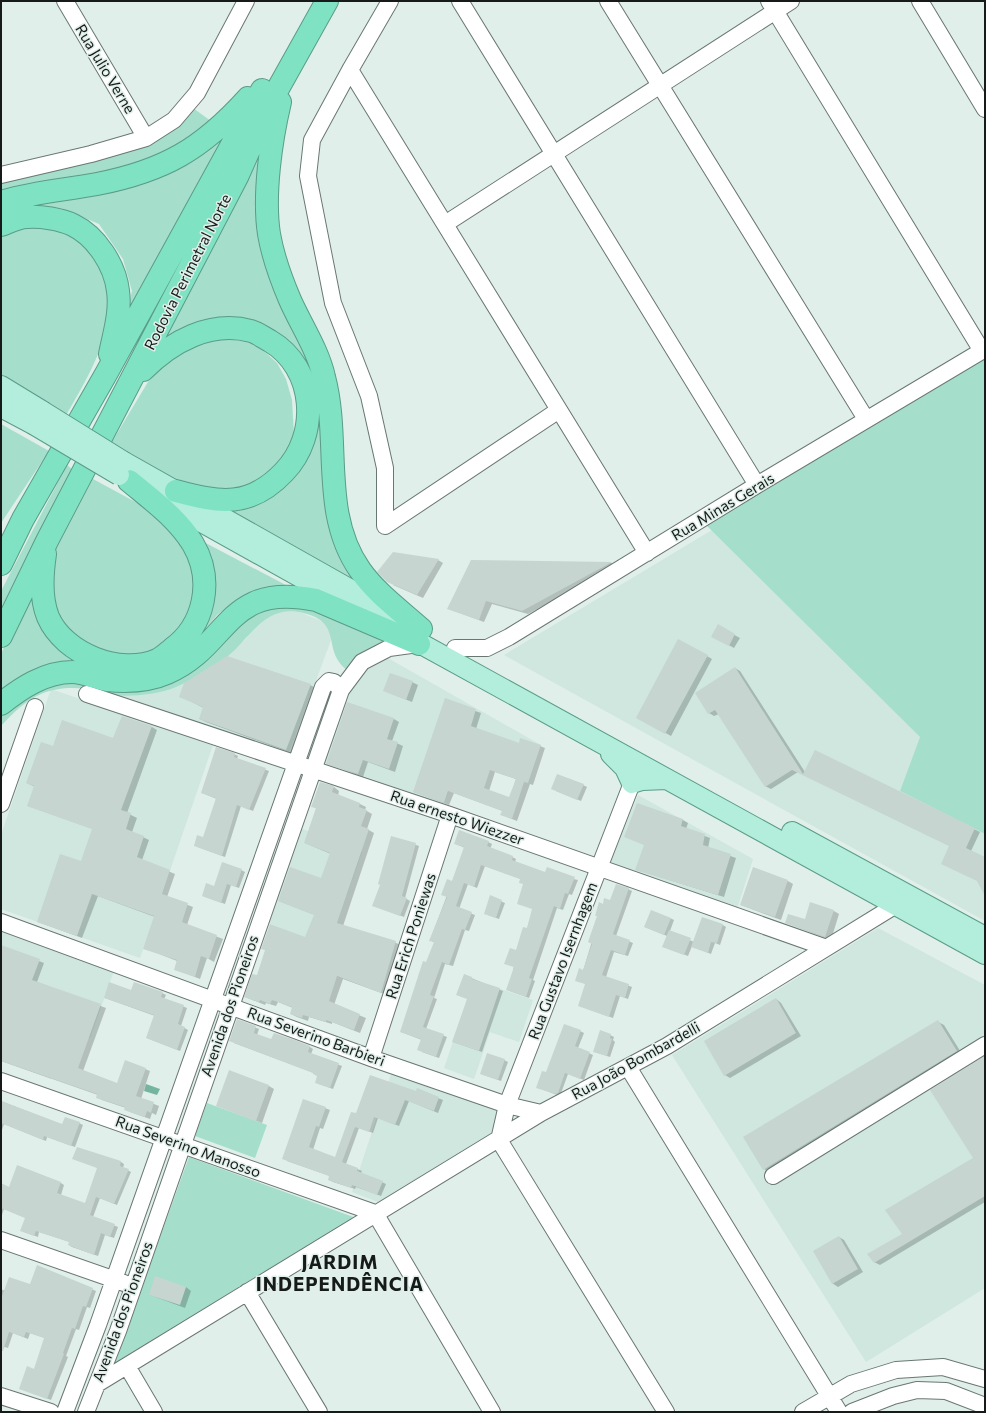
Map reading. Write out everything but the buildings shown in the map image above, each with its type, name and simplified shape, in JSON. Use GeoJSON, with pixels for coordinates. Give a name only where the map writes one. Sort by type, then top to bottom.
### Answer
{"type":"FeatureCollection","features":[{"type":"Feature","properties":{"kind":"highway","name":"Rodovia Perimetral Norte"},"geometry":{"type":"LineString","coordinates":[[1,636],[47,541],[238,177],[270,103],[281,70],[311,1]]}},
{"type":"Feature","properties":{"kind":"highway","name":"Rodovia Perimetral Norte"},"geometry":{"type":"LineString","coordinates":[[1,564],[23,519],[281,70],[326,1]]}},
{"type":"Feature","properties":{"kind":"highway"},"geometry":{"type":"LineString","coordinates":[[1,202],[22,196],[97,184],[140,174],[171,162],[199,144],[229,119],[281,70]]}},
{"type":"Feature","properties":{"kind":"highway"},"geometry":{"type":"LineString","coordinates":[[281,70],[267,202],[272,249],[285,288],[324,374],[332,414],[334,492],[340,526],[353,558],[369,582],[420,636]]}},
{"type":"Feature","properties":{"kind":"highway"},"geometry":{"type":"LineString","coordinates":[[1,225],[27,217],[72,224],[83,232],[102,252],[114,276],[118,290],[119,304],[106,374]]}},
{"type":"Feature","properties":{"kind":"highway"},"geometry":{"type":"LineString","coordinates":[[127,387],[159,354],[187,338],[219,329],[253,331],[279,347],[293,361],[299,372],[305,390],[309,414],[307,429],[301,450],[291,465],[276,480],[249,497],[222,501],[208,500],[176,491]]}},
{"type":"Feature","properties":{"kind":"highway"},"geometry":{"type":"LineString","coordinates":[[47,541],[42,578],[45,606],[48,616],[55,629],[64,639],[94,658],[114,664],[141,663],[157,660],[181,643],[199,617],[203,604],[204,569],[193,544],[168,512],[124,473]]}},
{"type":"Feature","properties":{"kind":"highway"},"geometry":{"type":"LineString","coordinates":[[1,536],[23,519]]}},
{"type":"Feature","properties":{"kind":"highway"},"geometry":{"type":"LineString","coordinates":[[1,704],[18,691],[58,673],[73,672],[108,680],[134,681],[156,678],[168,673],[200,650],[238,612],[247,606],[274,596],[302,597],[316,600],[420,636]]}},
{"type":"Feature","properties":{"kind":"main road"},"geometry":{"type":"LineString","coordinates":[[1,386],[37,418],[124,473],[420,636],[456,648],[985,937]]}},
{"type":"Feature","properties":{"kind":"main road"},"geometry":{"type":"LineString","coordinates":[[1,407],[37,418]]}},
{"type":"Feature","properties":{"kind":"main road"},"geometry":{"type":"LineString","coordinates":[[124,473],[176,491],[596,740],[985,954]]}},
{"type":"Feature","properties":{"kind":"main road"},"geometry":{"type":"LineString","coordinates":[[596,740],[625,768],[632,783],[642,780],[667,779]]}},
{"type":"Feature","properties":{"kind":"street","name":"Rua Julio Verne"},"geometry":{"type":"LineString","coordinates":[[65,1],[146,138]]}},
{"type":"Feature","properties":{"kind":"street"},"geometry":{"type":"LineString","coordinates":[[1,175],[91,154],[146,138],[174,120],[197,93],[246,1]]}},
{"type":"Feature","properties":{"kind":"street"},"geometry":{"type":"LineString","coordinates":[[390,1],[312,140],[308,176],[333,303],[369,396],[386,468],[385,526],[559,410]]}},
{"type":"Feature","properties":{"kind":"street"},"geometry":{"type":"LineString","coordinates":[[460,1],[757,485]]}},
{"type":"Feature","properties":{"kind":"street"},"geometry":{"type":"LineString","coordinates":[[608,1],[866,419]]}},
{"type":"Feature","properties":{"kind":"street"},"geometry":{"type":"LineString","coordinates":[[445,224],[660,85],[772,6],[791,1]]}},
{"type":"Feature","properties":{"kind":"street"},"geometry":{"type":"LineString","coordinates":[[920,1],[985,109]]}},
{"type":"Feature","properties":{"kind":"street"},"geometry":{"type":"LineString","coordinates":[[772,6],[984,350]]}},
{"type":"Feature","properties":{"kind":"street"},"geometry":{"type":"LineString","coordinates":[[350,70],[647,553]]}},
{"type":"Feature","properties":{"kind":"street","name":"Rua Minas Gerais"},"geometry":{"type":"LineString","coordinates":[[456,648],[487,648],[647,553],[866,419],[984,350]]}},
{"type":"Feature","properties":{"kind":"street","name":"Avenida dos Pioneiros"},"geometry":{"type":"LineString","coordinates":[[86,1412],[118,1331],[341,690],[362,662],[389,648],[420,636]]}},
{"type":"Feature","properties":{"kind":"street","name":"Avenida dos Pioneiros"},"geometry":{"type":"LineString","coordinates":[[65,1412],[98,1325],[325,682],[334,682],[341,690]]}},
{"type":"Feature","properties":{"kind":"street","name":"Rua ernesto Wiezzer"},"geometry":{"type":"LineString","coordinates":[[87,694],[313,768],[450,815],[824,947]]}},
{"type":"Feature","properties":{"kind":"street"},"geometry":{"type":"LineString","coordinates":[[1,804],[35,707]]}},
{"type":"Feature","properties":{"kind":"street","name":"Rua Gustavo Isernhagem"},"geometry":{"type":"LineString","coordinates":[[499,1140],[507,1105],[632,783]]}},
{"type":"Feature","properties":{"kind":"street","name":"Rua Erich Poniewas"},"geometry":{"type":"LineString","coordinates":[[371,1058],[450,815]]}},
{"type":"Feature","properties":{"kind":"street"},"geometry":{"type":"LineString","coordinates":[[265,854],[281,860]]}},
{"type":"Feature","properties":{"kind":"street","name":"Rua João Bombardelli"},"geometry":{"type":"LineString","coordinates":[[98,1384],[375,1213],[499,1140],[541,1113],[667,1046],[824,947],[896,905]]}},
{"type":"Feature","properties":{"kind":"street","name":"Rua Severino Barbieri"},"geometry":{"type":"LineString","coordinates":[[1,922],[231,1005],[371,1058],[507,1105],[541,1113]]}},
{"type":"Feature","properties":{"kind":"street"},"geometry":{"type":"LineString","coordinates":[[236,936],[253,941]]}},
{"type":"Feature","properties":{"kind":"street"},"geometry":{"type":"LineString","coordinates":[[773,1176],[985,1044]]}},
{"type":"Feature","properties":{"kind":"street"},"geometry":{"type":"LineString","coordinates":[[628,1067],[839,1412]]}},
{"type":"Feature","properties":{"kind":"street","name":"Rua Severino Manosso"},"geometry":{"type":"LineString","coordinates":[[1,1081],[375,1213]]}},
{"type":"Feature","properties":{"kind":"street"},"geometry":{"type":"LineString","coordinates":[[499,1140],[666,1412]]}},
{"type":"Feature","properties":{"kind":"street"},"geometry":{"type":"LineString","coordinates":[[375,1213],[492,1412]]}},
{"type":"Feature","properties":{"kind":"street"},"geometry":{"type":"LineString","coordinates":[[1,1240],[133,1286]]}},
{"type":"Feature","properties":{"kind":"street"},"geometry":{"type":"LineString","coordinates":[[247,1292],[319,1412]]}},
{"type":"Feature","properties":{"kind":"street"},"geometry":{"type":"LineString","coordinates":[[98,1325],[118,1331]]}},
{"type":"Feature","properties":{"kind":"street"},"geometry":{"type":"LineString","coordinates":[[127,1366],[154,1412]]}},
{"type":"Feature","properties":{"kind":"street"},"geometry":{"type":"LineString","coordinates":[[803,1412],[851,1384],[896,1370],[944,1367],[985,1379]]}},
{"type":"Feature","properties":{"kind":"street"},"geometry":{"type":"LineString","coordinates":[[852,1412],[893,1396],[917,1390],[946,1391],[985,1406]]}},
{"type":"Feature","properties":{"kind":"street"},"geometry":{"type":"LineString","coordinates":[[1,1396],[51,1412]]}},
{"type":"Feature","properties":{"kind":"shaded area"},"geometry":{"type":"Polygon","coordinates":[[[286,74],[264,202],[307,339],[338,526],[414,624],[184,495],[223,503],[292,465],[307,392],[254,331],[146,357],[286,74]]]}},
{"type":"Feature","properties":{"kind":"shaded area"},"geometry":{"type":"Polygon","coordinates":[[[193,108],[215,124],[170,157],[1,195],[1,179],[58,165],[193,108]]]}},
{"type":"Feature","properties":{"kind":"shaded area"},"geometry":{"type":"Polygon","coordinates":[[[242,115],[122,331],[132,291],[123,259],[99,224],[61,208],[31,205],[1,213],[1,207],[120,187],[168,174],[208,148],[242,115]]]}},
{"type":"Feature","properties":{"kind":"shaded area"},"geometry":{"type":"Polygon","coordinates":[[[35,227],[65,232],[80,240],[86,246],[103,271],[108,283],[110,300],[109,318],[105,336],[91,370],[65,417],[1,380],[1,234],[14,229],[35,227]]]}},
{"type":"Feature","properties":{"kind":"shaded area"},"geometry":{"type":"Polygon","coordinates":[[[205,338],[238,338],[252,344],[265,352],[277,363],[286,379],[292,400],[294,435],[286,454],[276,468],[250,489],[190,490],[110,445],[148,382],[165,359],[205,338]]]}},
{"type":"Feature","properties":{"kind":"shaded area"},"geometry":{"type":"Polygon","coordinates":[[[985,356],[985,834],[900,791],[920,737],[701,520],[985,356]]]}},
{"type":"Feature","properties":{"kind":"shaded area"},"geometry":{"type":"Polygon","coordinates":[[[1,424],[49,451],[1,523],[1,424]]]}},
{"type":"Feature","properties":{"kind":"shaded area"},"geometry":{"type":"Polygon","coordinates":[[[67,465],[73,470],[1,617],[1,591],[67,465]]]}},
{"type":"Feature","properties":{"kind":"shaded area"},"geometry":{"type":"Polygon","coordinates":[[[93,479],[141,505],[186,545],[198,588],[188,623],[149,654],[106,656],[67,631],[50,599],[50,561],[93,479]]]}},
{"type":"Feature","properties":{"kind":"shaded area"},"geometry":{"type":"Polygon","coordinates":[[[712,530],[920,737],[900,791],[985,834],[985,921],[504,655],[712,530]]]}},
{"type":"Feature","properties":{"kind":"shaded area"},"geometry":{"type":"Polygon","coordinates":[[[200,540],[301,593],[241,598],[217,615],[194,643],[100,672],[1,693],[1,654],[35,577],[37,600],[102,668],[191,641],[200,540]]]}},
{"type":"Feature","properties":{"kind":"shaded area"},"geometry":{"type":"Polygon","coordinates":[[[266,604],[326,610],[387,644],[347,670],[339,662],[328,629],[323,622],[313,616],[299,612],[287,611],[276,614],[267,619],[228,656],[203,673],[176,687],[152,694],[126,696],[104,694],[81,688],[52,690],[41,694],[24,704],[1,726],[1,710],[60,679],[116,686],[266,604]]]}},
{"type":"Feature","properties":{"kind":"shaded area"},"geometry":{"type":"Polygon","coordinates":[[[284,611],[299,612],[324,622],[330,631],[331,640],[289,753],[113,695],[138,695],[244,641],[258,624],[271,615],[284,611]]]}},
{"type":"Feature","properties":{"kind":"shaded area"},"geometry":{"type":"Polygon","coordinates":[[[386,657],[541,745],[528,783],[460,758],[443,807],[320,765],[344,694],[366,666],[386,657]]]}},
{"type":"Feature","properties":{"kind":"shaded area"},"geometry":{"type":"Polygon","coordinates":[[[51,689],[213,745],[140,958],[1,909],[1,835],[51,689]]]}},
{"type":"Feature","properties":{"kind":"shaded area"},"geometry":{"type":"Polygon","coordinates":[[[638,795],[753,859],[737,909],[609,863],[638,795]]]}},
{"type":"Feature","properties":{"kind":"shaded area"},"geometry":{"type":"Polygon","coordinates":[[[300,828],[362,852],[337,923],[396,941],[381,993],[320,970],[325,946],[264,921],[300,828]]]}},
{"type":"Feature","properties":{"kind":"shaded area"},"geometry":{"type":"Polygon","coordinates":[[[878,928],[985,985],[985,1288],[866,1362],[672,1055],[878,928]]]}},
{"type":"Feature","properties":{"kind":"shaded area"},"geometry":{"type":"Polygon","coordinates":[[[1,930],[114,971],[90,1038],[69,1031],[51,1079],[1,1061],[1,930]]]}},
{"type":"Feature","properties":{"kind":"shaded area"},"geometry":{"type":"Polygon","coordinates":[[[474,980],[533,1000],[519,1042],[490,1032],[474,1079],[444,1068],[474,980]]]}},
{"type":"Feature","properties":{"kind":"shaded area"},"geometry":{"type":"Polygon","coordinates":[[[392,1071],[500,1109],[494,1135],[381,1203],[352,1192],[392,1071]]]}},
{"type":"Feature","properties":{"kind":"shaded area"},"geometry":{"type":"Polygon","coordinates":[[[146,1084],[160,1089],[157,1095],[144,1091],[146,1084]]]}},
{"type":"Feature","properties":{"kind":"shaded area"},"geometry":{"type":"Polygon","coordinates":[[[207,1103],[267,1125],[255,1158],[195,1136],[207,1103]]]}},
{"type":"Feature","properties":{"kind":"shaded area"},"geometry":{"type":"Polygon","coordinates":[[[189,1157],[356,1218],[113,1367],[189,1157]]]}},
{"type":"Feature","properties":{"kind":"district","name":"JARDIM INDEPENDÊNCIA"},"geometry":{"type":"Point","coordinates":[340,1273]}}]}
